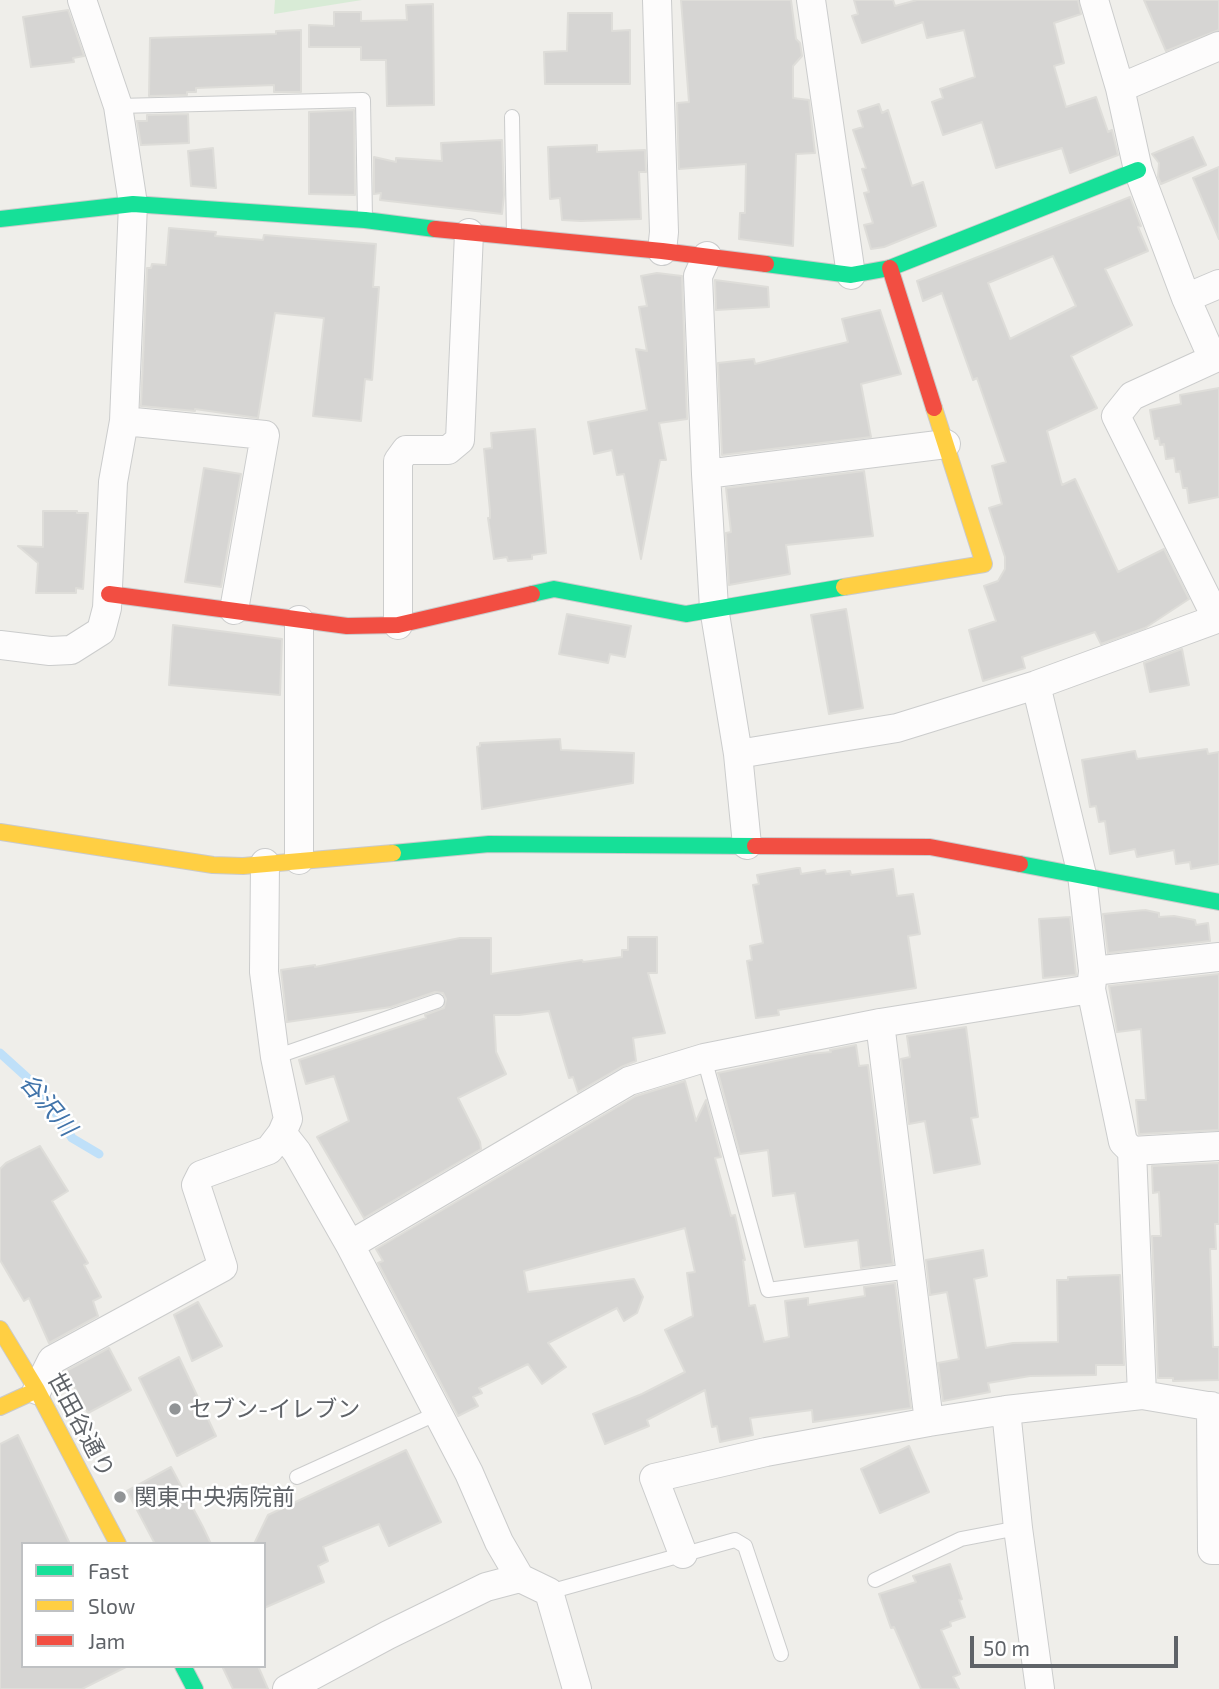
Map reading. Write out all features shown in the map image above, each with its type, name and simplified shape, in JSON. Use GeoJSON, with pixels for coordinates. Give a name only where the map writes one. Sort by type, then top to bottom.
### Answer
{"type":"FeatureCollection","features":[{"type":"Feature","properties":{"kind":"street"},"geometry":{"type":"LineString","coordinates":[[0,645],[50,651],[71,650],[101,631],[109,594],[113,482],[124,421],[133,204],[118,106],[82,0]]}},
{"type":"Feature","properties":{"kind":"street"},"geometry":{"type":"LineString","coordinates":[[657,0],[664,232],[662,251]]}},
{"type":"Feature","properties":{"kind":"street"},"geometry":{"type":"LineString","coordinates":[[811,0],[851,275]]}},
{"type":"Feature","properties":{"kind":"street"},"geometry":{"type":"LineString","coordinates":[[738,754],[897,728],[1036,684],[1218,616],[1116,416],[1132,396],[1213,359],[1186,298],[1139,170],[1120,88],[1094,0]]}},
{"type":"Feature","properties":{"kind":"street"},"geometry":{"type":"LineString","coordinates":[[1120,88],[1219,46]]}},
{"type":"Feature","properties":{"kind":"street"},"geometry":{"type":"LineString","coordinates":[[0,219],[133,204],[365,220],[469,233],[662,251],[851,275],[890,268],[1139,170]]}},
{"type":"Feature","properties":{"kind":"street"},"geometry":{"type":"LineString","coordinates":[[398,625],[398,461],[406,450],[449,450],[460,440],[469,233]]}},
{"type":"Feature","properties":{"kind":"street"},"geometry":{"type":"LineString","coordinates":[[706,256],[698,276],[705,474],[714,608],[738,754],[747,845]]}},
{"type":"Feature","properties":{"kind":"street"},"geometry":{"type":"LineString","coordinates":[[109,594],[347,626],[398,625],[554,589],[686,614],[984,564],[890,268]]}},
{"type":"Feature","properties":{"kind":"street"},"geometry":{"type":"LineString","coordinates":[[1186,298],[1219,284]]}},
{"type":"Feature","properties":{"kind":"street"},"geometry":{"type":"LineString","coordinates":[[124,421],[265,435],[234,610]]}},
{"type":"Feature","properties":{"kind":"street"},"geometry":{"type":"LineString","coordinates":[[705,474],[946,444]]}},
{"type":"Feature","properties":{"kind":"street"},"geometry":{"type":"LineString","coordinates":[[299,620],[299,860]]}},
{"type":"Feature","properties":{"kind":"street"},"geometry":{"type":"LineString","coordinates":[[1036,684],[1082,875],[1092,980],[1123,1142],[1132,1151],[1142,1395]]}},
{"type":"Feature","properties":{"kind":"street"},"geometry":{"type":"LineString","coordinates":[[0,832],[213,864],[243,866],[489,844],[930,846],[1219,902]]}},
{"type":"Feature","properties":{"kind":"street"},"geometry":{"type":"LineString","coordinates":[[0,1407],[37,1390],[52,1360],[223,1267],[196,1185],[201,1175],[269,1150],[282,1133],[288,1119],[275,1057],[264,972],[265,863]]}},
{"type":"Feature","properties":{"kind":"street"},"geometry":{"type":"LineString","coordinates":[[350,1245],[629,1081],[704,1058],[1219,957]]}},
{"type":"Feature","properties":{"kind":"street"},"geometry":{"type":"LineString","coordinates":[[880,1023],[929,1422]]}},
{"type":"Feature","properties":{"kind":"street"},"geometry":{"type":"LineString","coordinates":[[282,1133],[297,1152],[350,1245],[469,1473],[499,1542],[520,1578],[549,1592],[577,1689]]}},
{"type":"Feature","properties":{"kind":"street"},"geometry":{"type":"LineString","coordinates":[[1132,1151],[1219,1146]]}},
{"type":"Feature","properties":{"kind":"street","name":"世田谷通り"},"geometry":{"type":"LineString","coordinates":[[0,1329],[37,1390],[117,1542]]}},
{"type":"Feature","properties":{"kind":"street"},"geometry":{"type":"LineString","coordinates":[[683,1554],[654,1478],[765,1452],[929,1422],[1006,1410],[1142,1395],[1215,1407],[1212,1550],[1219,1550]]}},
{"type":"Feature","properties":{"kind":"street"},"geometry":{"type":"LineString","coordinates":[[1006,1410],[1017,1528],[1040,1689]]}},
{"type":"Feature","properties":{"kind":"street"},"geometry":{"type":"LineString","coordinates":[[287,1689],[486,1587],[520,1578]]}},
{"type":"Feature","properties":{"kind":"street"},"geometry":{"type":"LineString","coordinates":[[184,1668],[195,1689]]}},
{"type":"Feature","properties":{"kind":"lane"},"geometry":{"type":"LineString","coordinates":[[118,106],[363,100],[365,220]]}},
{"type":"Feature","properties":{"kind":"lane"},"geometry":{"type":"LineString","coordinates":[[512,117],[514,237]]}},
{"type":"Feature","properties":{"kind":"lane"},"geometry":{"type":"LineString","coordinates":[[275,1057],[437,1001]]}},
{"type":"Feature","properties":{"kind":"lane"},"geometry":{"type":"LineString","coordinates":[[704,1058],[768,1290],[910,1271]]}},
{"type":"Feature","properties":{"kind":"lane"},"geometry":{"type":"LineString","coordinates":[[297,1477],[438,1413]]}},
{"type":"Feature","properties":{"kind":"lane"},"geometry":{"type":"LineString","coordinates":[[875,1580],[961,1539],[1017,1528]]}},
{"type":"Feature","properties":{"kind":"lane"},"geometry":{"type":"LineString","coordinates":[[549,1592],[735,1540],[745,1546],[781,1654]]}},
{"type":"Feature","properties":{"kind":"green space"},"geometry":{"type":"Polygon","coordinates":[[[275,0],[362,0],[274,14],[275,0]]]}},
{"type":"Feature","properties":{"kind":"building"},"geometry":{"type":"Polygon","coordinates":[[[681,0],[791,0],[796,39],[800,43],[802,56],[793,66],[793,98],[809,100],[815,153],[796,154],[793,246],[739,239],[740,213],[745,213],[746,164],[679,169],[677,103],[689,102],[681,0]]]}},
{"type":"Feature","properties":{"kind":"building"},"geometry":{"type":"Polygon","coordinates":[[[854,0],[893,0],[895,6],[917,0],[1078,0],[1081,14],[1054,23],[1064,63],[1054,66],[1066,107],[1096,97],[1108,132],[1112,130],[1118,155],[1070,173],[1062,148],[996,168],[982,122],[943,135],[932,102],[943,98],[940,89],[975,77],[964,30],[927,38],[923,22],[862,43],[852,16],[858,14],[854,0]]]}},
{"type":"Feature","properties":{"kind":"building"},"geometry":{"type":"Polygon","coordinates":[[[1144,0],[1219,0],[1219,30],[1166,51],[1144,0]]]}},
{"type":"Feature","properties":{"kind":"building"},"geometry":{"type":"Polygon","coordinates":[[[433,4],[434,105],[387,106],[386,60],[361,60],[361,47],[309,47],[309,25],[334,26],[334,12],[361,12],[361,21],[407,20],[406,5],[433,4]]]}},
{"type":"Feature","properties":{"kind":"building"},"geometry":{"type":"Polygon","coordinates":[[[68,10],[84,56],[73,58],[74,62],[31,67],[23,17],[68,10]]]}},
{"type":"Feature","properties":{"kind":"building"},"geometry":{"type":"Polygon","coordinates":[[[568,13],[612,13],[612,31],[630,30],[630,84],[545,84],[544,52],[567,51],[568,13]]]}},
{"type":"Feature","properties":{"kind":"building"},"geometry":{"type":"Polygon","coordinates":[[[301,30],[301,92],[274,92],[274,85],[196,88],[196,92],[187,92],[187,95],[149,96],[150,38],[276,34],[276,31],[301,30]]]}},
{"type":"Feature","properties":{"kind":"building"},"geometry":{"type":"Polygon","coordinates":[[[879,104],[882,113],[888,110],[912,186],[923,182],[936,226],[884,247],[871,249],[864,225],[873,223],[864,193],[869,192],[862,169],[866,168],[853,130],[863,127],[858,111],[879,104]]]}},
{"type":"Feature","properties":{"kind":"building"},"geometry":{"type":"Polygon","coordinates":[[[354,110],[355,195],[309,194],[309,112],[354,110]]]}},
{"type":"Feature","properties":{"kind":"building"},"geometry":{"type":"Polygon","coordinates":[[[188,114],[189,143],[141,145],[137,121],[147,121],[147,115],[188,114]]]}},
{"type":"Feature","properties":{"kind":"building"},"geometry":{"type":"Polygon","coordinates":[[[1193,137],[1206,165],[1161,184],[1158,177],[1159,163],[1152,154],[1193,137]]]}},
{"type":"Feature","properties":{"kind":"building"},"geometry":{"type":"Polygon","coordinates":[[[502,140],[502,214],[380,200],[381,193],[374,194],[374,157],[396,162],[396,158],[442,161],[441,143],[502,140]]]}},
{"type":"Feature","properties":{"kind":"building"},"geometry":{"type":"Polygon","coordinates":[[[597,145],[597,152],[645,150],[646,172],[639,172],[641,219],[562,220],[560,198],[550,199],[548,147],[597,145]]]}},
{"type":"Feature","properties":{"kind":"building"},"geometry":{"type":"Polygon","coordinates":[[[213,148],[216,188],[191,186],[188,151],[213,148]]]}},
{"type":"Feature","properties":{"kind":"building"},"geometry":{"type":"Polygon","coordinates":[[[1219,167],[1219,239],[1193,178],[1219,167]]]}},
{"type":"Feature","properties":{"kind":"building"},"geometry":{"type":"Polygon","coordinates":[[[1130,197],[1148,251],[1105,269],[1132,325],[1071,356],[1097,408],[1047,431],[1062,485],[1075,479],[1118,572],[1164,549],[1189,599],[1145,628],[1101,644],[1095,632],[1022,657],[1025,668],[983,681],[969,630],[996,621],[984,586],[998,581],[1005,569],[1005,557],[989,508],[1002,504],[992,466],[1006,462],[977,378],[973,380],[942,293],[923,301],[917,281],[1130,197]],[[1053,256],[988,283],[1010,339],[1076,306],[1053,256]]]}},
{"type":"Feature","properties":{"kind":"building"},"geometry":{"type":"Polygon","coordinates":[[[169,228],[216,232],[215,236],[263,240],[264,235],[376,244],[373,287],[379,287],[372,380],[365,379],[361,421],[313,416],[324,318],[275,313],[258,418],[195,409],[141,406],[147,268],[151,268],[152,264],[166,265],[169,228]]]}},
{"type":"Feature","properties":{"kind":"building"},"geometry":{"type":"Polygon","coordinates":[[[657,273],[682,276],[687,419],[659,423],[666,460],[660,460],[641,559],[624,474],[617,475],[612,450],[594,454],[588,422],[647,410],[636,349],[647,351],[639,307],[647,306],[641,276],[657,273]]]}},
{"type":"Feature","properties":{"kind":"building"},"geometry":{"type":"Polygon","coordinates":[[[715,280],[768,287],[769,307],[716,310],[715,280]]]}},
{"type":"Feature","properties":{"kind":"building"},"geometry":{"type":"Polygon","coordinates":[[[880,310],[901,374],[861,384],[871,437],[722,455],[718,363],[754,359],[755,364],[848,342],[842,319],[880,310]]]}},
{"type":"Feature","properties":{"kind":"building"},"geometry":{"type":"Polygon","coordinates":[[[1219,388],[1219,497],[1189,503],[1187,488],[1183,488],[1180,471],[1176,472],[1174,458],[1166,459],[1164,444],[1160,445],[1159,438],[1155,439],[1150,410],[1181,404],[1180,395],[1219,388]]]}},
{"type":"Feature","properties":{"kind":"building"},"geometry":{"type":"Polygon","coordinates":[[[535,429],[546,553],[532,555],[532,559],[494,559],[488,518],[490,511],[484,449],[492,448],[491,433],[535,429]]]}},
{"type":"Feature","properties":{"kind":"building"},"geometry":{"type":"Polygon","coordinates":[[[204,468],[241,474],[221,587],[185,582],[204,468]]]}},
{"type":"Feature","properties":{"kind":"building"},"geometry":{"type":"Polygon","coordinates":[[[864,471],[873,536],[786,545],[790,574],[729,585],[726,533],[731,532],[726,488],[864,471]]]}},
{"type":"Feature","properties":{"kind":"building"},"geometry":{"type":"Polygon","coordinates":[[[43,511],[88,513],[83,589],[76,588],[76,593],[36,593],[38,563],[18,546],[43,547],[43,511]]]}},
{"type":"Feature","properties":{"kind":"building"},"geometry":{"type":"Polygon","coordinates":[[[846,609],[863,708],[829,714],[811,615],[846,609]]]}},
{"type":"Feature","properties":{"kind":"building"},"geometry":{"type":"Polygon","coordinates":[[[567,614],[631,626],[625,657],[610,654],[608,663],[559,654],[567,614]]]}},
{"type":"Feature","properties":{"kind":"building"},"geometry":{"type":"Polygon","coordinates":[[[173,625],[282,639],[280,695],[169,685],[173,625]]]}},
{"type":"Feature","properties":{"kind":"building"},"geometry":{"type":"Polygon","coordinates":[[[1182,649],[1189,685],[1150,692],[1144,663],[1182,649]]]}},
{"type":"Feature","properties":{"kind":"building"},"geometry":{"type":"Polygon","coordinates":[[[560,739],[561,750],[634,753],[633,783],[482,809],[477,747],[480,743],[560,739]]]}},
{"type":"Feature","properties":{"kind":"building"},"geometry":{"type":"Polygon","coordinates":[[[1207,749],[1208,754],[1219,752],[1219,864],[1191,869],[1190,862],[1176,864],[1174,850],[1137,857],[1135,849],[1110,854],[1105,821],[1099,822],[1096,806],[1090,807],[1082,760],[1135,751],[1137,759],[1207,749]]]}},
{"type":"Feature","properties":{"kind":"building"},"geometry":{"type":"Polygon","coordinates":[[[800,868],[801,874],[825,870],[826,874],[850,871],[851,875],[893,869],[897,896],[913,894],[920,934],[908,936],[916,988],[778,1010],[779,1015],[756,1018],[747,961],[752,960],[750,946],[763,943],[753,885],[759,884],[757,875],[800,868]]]}},
{"type":"Feature","properties":{"kind":"building"},"geometry":{"type":"Polygon","coordinates":[[[1145,910],[1159,913],[1159,917],[1174,916],[1195,920],[1196,925],[1208,923],[1210,941],[1108,953],[1103,914],[1145,910]]]}},
{"type":"Feature","properties":{"kind":"building"},"geometry":{"type":"Polygon","coordinates":[[[1070,917],[1076,975],[1043,978],[1039,919],[1070,917]]]}},
{"type":"Feature","properties":{"kind":"building"},"geometry":{"type":"Polygon","coordinates":[[[628,937],[657,937],[657,973],[648,973],[665,1033],[633,1038],[636,1061],[578,1092],[573,1077],[569,1078],[549,1011],[494,1015],[496,1052],[506,1074],[458,1098],[481,1149],[364,1218],[317,1137],[349,1121],[334,1076],[306,1084],[299,1060],[426,1018],[425,1015],[444,1008],[446,999],[443,993],[435,992],[391,1007],[287,1022],[281,970],[315,967],[460,938],[491,938],[491,974],[582,960],[622,957],[622,950],[628,950],[628,937]]]}},
{"type":"Feature","properties":{"kind":"building"},"geometry":{"type":"Polygon","coordinates":[[[1219,974],[1219,1130],[1139,1134],[1136,1100],[1146,1100],[1141,1029],[1117,1032],[1109,986],[1219,974]]]}},
{"type":"Feature","properties":{"kind":"building"},"geometry":{"type":"Polygon","coordinates":[[[966,1027],[978,1117],[971,1118],[980,1164],[934,1173],[925,1121],[909,1124],[901,1059],[910,1057],[907,1036],[966,1027]]]}},
{"type":"Feature","properties":{"kind":"building"},"geometry":{"type":"Polygon","coordinates":[[[856,1045],[859,1066],[868,1065],[893,1264],[861,1268],[858,1240],[805,1247],[795,1193],[773,1196],[768,1150],[740,1154],[718,1073],[856,1045]]]}},
{"type":"Feature","properties":{"kind":"building"},"geometry":{"type":"Polygon","coordinates":[[[685,1081],[696,1121],[706,1100],[721,1157],[715,1158],[731,1216],[735,1215],[745,1260],[749,1306],[755,1305],[764,1342],[789,1337],[785,1301],[808,1298],[808,1305],[865,1296],[864,1287],[895,1283],[911,1408],[813,1422],[812,1410],[750,1418],[753,1435],[720,1442],[717,1426],[712,1427],[705,1390],[647,1420],[649,1426],[605,1444],[593,1414],[642,1394],[685,1372],[665,1330],[693,1316],[687,1273],[695,1272],[685,1228],[524,1271],[528,1292],[634,1279],[643,1297],[637,1313],[624,1321],[617,1308],[548,1343],[566,1367],[542,1384],[528,1364],[479,1388],[482,1393],[473,1397],[478,1406],[458,1416],[378,1263],[383,1261],[376,1249],[636,1096],[685,1081]]]}},
{"type":"Feature","properties":{"kind":"building"},"geometry":{"type":"Polygon","coordinates":[[[40,1146],[68,1191],[52,1201],[88,1263],[84,1265],[101,1297],[93,1301],[98,1316],[49,1343],[29,1298],[24,1301],[0,1260],[0,1169],[6,1163],[40,1146]]]}},
{"type":"Feature","properties":{"kind":"building"},"geometry":{"type":"Polygon","coordinates":[[[1219,1163],[1219,1224],[1215,1224],[1216,1249],[1210,1249],[1213,1347],[1219,1347],[1219,1380],[1173,1381],[1173,1378],[1158,1378],[1152,1236],[1161,1236],[1159,1192],[1153,1193],[1152,1166],[1219,1163]]]}},
{"type":"Feature","properties":{"kind":"building"},"geometry":{"type":"Polygon","coordinates":[[[983,1250],[987,1276],[974,1279],[986,1348],[1013,1343],[1058,1342],[1057,1280],[1068,1280],[1068,1277],[1120,1275],[1124,1365],[1096,1365],[1096,1375],[1030,1376],[988,1383],[990,1392],[943,1401],[938,1363],[959,1359],[947,1292],[930,1295],[926,1260],[983,1250]]]}},
{"type":"Feature","properties":{"kind":"building"},"geometry":{"type":"Polygon","coordinates":[[[198,1302],[222,1346],[192,1361],[174,1315],[198,1302]]]}},
{"type":"Feature","properties":{"kind":"building"},"geometry":{"type":"Polygon","coordinates":[[[109,1348],[131,1390],[88,1413],[66,1371],[109,1348]]]}},
{"type":"Feature","properties":{"kind":"building"},"geometry":{"type":"Polygon","coordinates":[[[179,1357],[216,1436],[177,1456],[139,1378],[179,1357]]]}},
{"type":"Feature","properties":{"kind":"building"},"geometry":{"type":"Polygon","coordinates":[[[18,1435],[69,1542],[21,1542],[21,1668],[124,1668],[82,1689],[0,1689],[0,1444],[18,1435]]]}},
{"type":"Feature","properties":{"kind":"building"},"geometry":{"type":"Polygon","coordinates":[[[909,1446],[929,1492],[880,1513],[861,1469],[909,1446]]]}},
{"type":"Feature","properties":{"kind":"building"},"geometry":{"type":"Polygon","coordinates":[[[406,1450],[441,1522],[389,1546],[379,1524],[323,1547],[328,1561],[318,1566],[324,1582],[266,1607],[266,1542],[255,1542],[268,1515],[406,1450]]]}},
{"type":"Feature","properties":{"kind":"building"},"geometry":{"type":"Polygon","coordinates":[[[171,1467],[210,1542],[154,1542],[127,1491],[171,1467]]]}},
{"type":"Feature","properties":{"kind":"building"},"geometry":{"type":"Polygon","coordinates":[[[950,1564],[965,1617],[950,1622],[951,1626],[941,1630],[960,1674],[953,1677],[959,1689],[921,1689],[894,1627],[891,1628],[879,1594],[916,1582],[913,1576],[950,1564]]]}},
{"type":"Feature","properties":{"kind":"building"},"geometry":{"type":"Polygon","coordinates":[[[223,1668],[259,1668],[268,1689],[233,1689],[223,1668]]]}},
{"type":"Feature","properties":{"kind":"waterway","name":"谷沢川"},"geometry":{"type":"LineString","coordinates":[[0,1053],[42,1091],[72,1138],[99,1154]]}},
{"type":"Feature","properties":{"kind":"traffic: fast"},"geometry":{"type":"LineString","coordinates":[[766,264],[851,275],[890,268],[1138,170]]}},
{"type":"Feature","properties":{"kind":"traffic: fast"},"geometry":{"type":"LineString","coordinates":[[0,219],[133,204],[365,220],[435,229]]}},
{"type":"Feature","properties":{"kind":"traffic: fast"},"geometry":{"type":"LineString","coordinates":[[532,594],[554,589],[686,614],[844,587]]}},
{"type":"Feature","properties":{"kind":"traffic: fast"},"geometry":{"type":"LineString","coordinates":[[393,853],[489,844],[755,846]]}},
{"type":"Feature","properties":{"kind":"traffic: fast"},"geometry":{"type":"LineString","coordinates":[[1020,864],[1219,902]]}},
{"type":"Feature","properties":{"kind":"traffic: fast"},"geometry":{"type":"LineString","coordinates":[[184,1668],[195,1689]]}},
{"type":"Feature","properties":{"kind":"traffic: slow"},"geometry":{"type":"LineString","coordinates":[[844,587],[984,564],[934,408]]}},
{"type":"Feature","properties":{"kind":"traffic: slow"},"geometry":{"type":"LineString","coordinates":[[0,832],[213,865],[243,866],[393,853]]}},
{"type":"Feature","properties":{"kind":"traffic: slow"},"geometry":{"type":"LineString","coordinates":[[0,1329],[37,1390],[117,1542]]}},
{"type":"Feature","properties":{"kind":"traffic: slow"},"geometry":{"type":"LineString","coordinates":[[0,1407],[37,1390]]}},
{"type":"Feature","properties":{"kind":"traffic: jam"},"geometry":{"type":"LineString","coordinates":[[435,229],[766,264]]}},
{"type":"Feature","properties":{"kind":"traffic: jam"},"geometry":{"type":"LineString","coordinates":[[890,268],[934,408]]}},
{"type":"Feature","properties":{"kind":"traffic: jam"},"geometry":{"type":"LineString","coordinates":[[109,594],[347,626],[398,625],[532,594]]}},
{"type":"Feature","properties":{"kind":"traffic: jam"},"geometry":{"type":"LineString","coordinates":[[755,846],[930,847],[1020,864]]}},
{"type":"Feature","properties":{"kind":"place","name":"セブン-イレブン"},"geometry":{"type":"Point","coordinates":[175,1409]}},
{"type":"Feature","properties":{"kind":"place","name":"関東中央病院前"},"geometry":{"type":"Point","coordinates":[120,1497]}}]}
